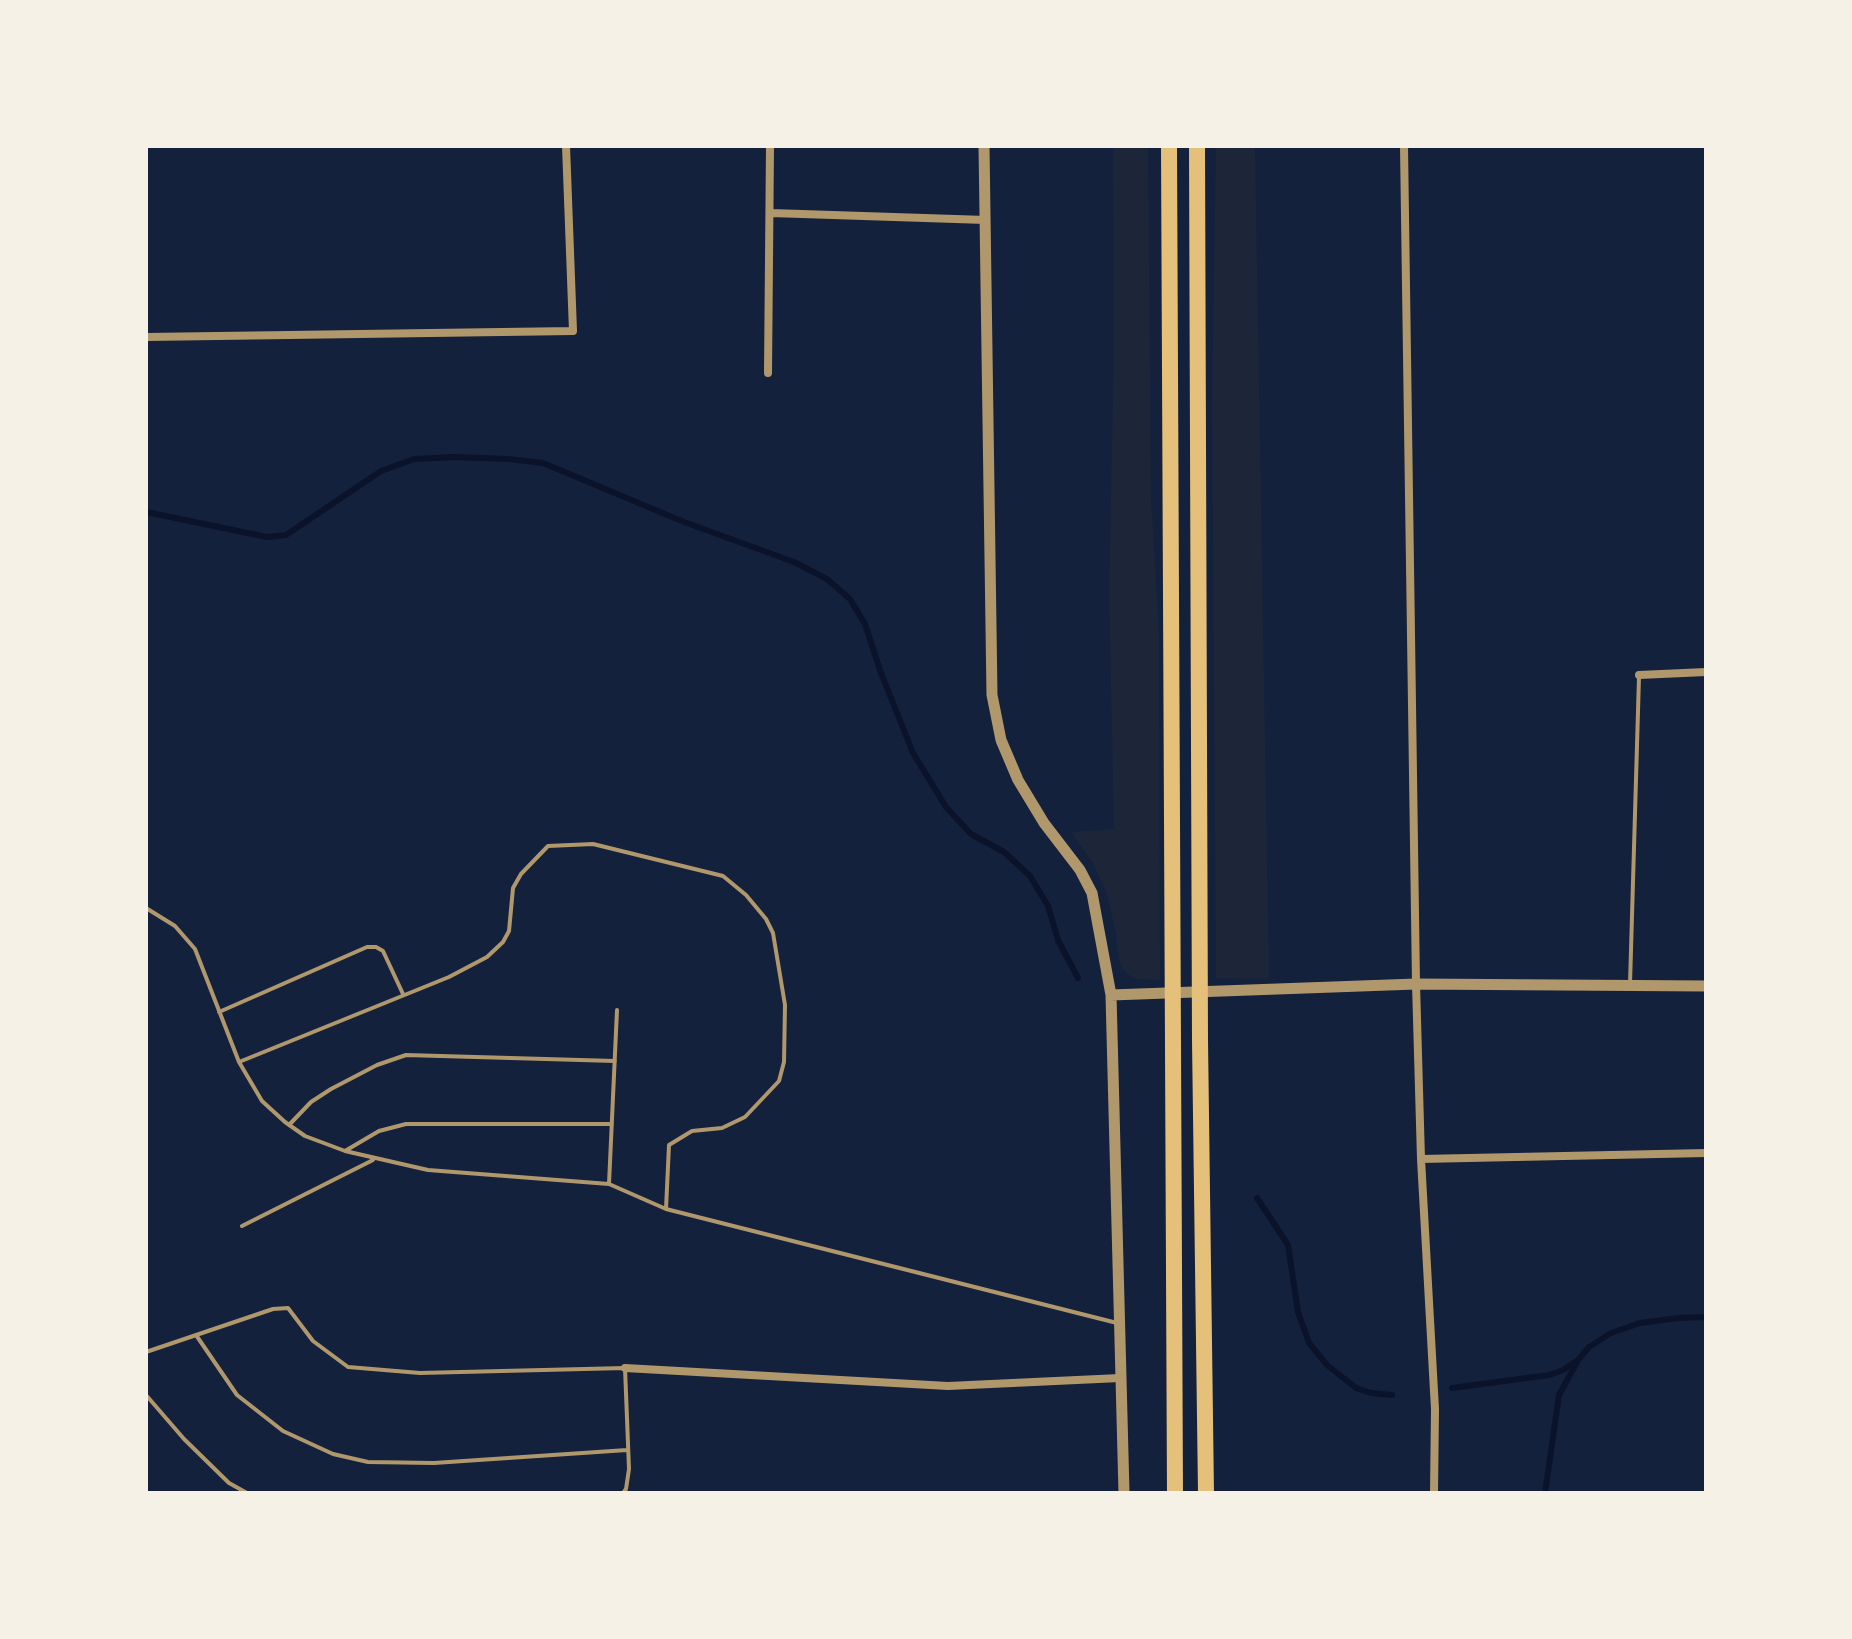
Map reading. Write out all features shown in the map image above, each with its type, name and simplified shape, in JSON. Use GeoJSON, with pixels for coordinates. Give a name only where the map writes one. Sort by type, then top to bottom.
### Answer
{"type":"FeatureCollection","features":[{"type":"Feature","properties":{"kind":"highway"},"geometry":{"type":"LineString","coordinates":[[1169,146],[1175,1493]]}},
{"type":"Feature","properties":{"kind":"highway"},"geometry":{"type":"LineString","coordinates":[[1197,146],[1200,1040],[1206,1493]]}},
{"type":"Feature","properties":{"kind":"street"},"geometry":{"type":"LineString","coordinates":[[146,337],[573,331],[566,146]]}},
{"type":"Feature","properties":{"kind":"street"},"geometry":{"type":"LineString","coordinates":[[768,373],[770,146]]}},
{"type":"Feature","properties":{"kind":"street"},"geometry":{"type":"LineString","coordinates":[[984,146],[992,695],[1001,740],[1018,780],[1044,823],[1080,870],[1092,893],[1111,995],[1124,1493]]}},
{"type":"Feature","properties":{"kind":"street"},"geometry":{"type":"LineString","coordinates":[[1404,146],[1416,984],[1421,1159],[1435,1409],[1434,1493]]}},
{"type":"Feature","properties":{"kind":"street"},"geometry":{"type":"LineString","coordinates":[[771,213],[986,220]]}},
{"type":"Feature","properties":{"kind":"street"},"geometry":{"type":"LineString","coordinates":[[1639,675],[1706,672]]}},
{"type":"Feature","properties":{"kind":"street"},"geometry":{"type":"LineString","coordinates":[[1111,995],[1416,984],[1706,986]]}},
{"type":"Feature","properties":{"kind":"street"},"geometry":{"type":"LineString","coordinates":[[1421,1159],[1706,1153]]}},
{"type":"Feature","properties":{"kind":"street"},"geometry":{"type":"LineString","coordinates":[[625,1368],[948,1386],[1120,1378]]}},
{"type":"Feature","properties":{"kind":"lane"},"geometry":{"type":"LineString","coordinates":[[1630,987],[1639,675]]}},
{"type":"Feature","properties":{"kind":"lane"},"geometry":{"type":"LineString","coordinates":[[239,1062],[470,967],[487,957],[503,942],[509,931],[513,888],[521,874],[548,846],[593,844],[723,876],[739,887],[766,919],[773,933],[785,1005],[784,1062],[779,1081],[745,1117],[722,1128],[692,1131],[669,1145],[666,1209]]}},
{"type":"Feature","properties":{"kind":"lane"},"geometry":{"type":"LineString","coordinates":[[146,908],[175,926],[195,949],[239,1062],[262,1101],[305,1136],[345,1151],[428,1170],[609,1184],[666,1209],[1119,1324]]}},
{"type":"Feature","properties":{"kind":"lane"},"geometry":{"type":"LineString","coordinates":[[219,1012],[367,947],[383,951],[404,994]]}},
{"type":"Feature","properties":{"kind":"lane"},"geometry":{"type":"LineString","coordinates":[[609,1184],[617,1010]]}},
{"type":"Feature","properties":{"kind":"lane"},"geometry":{"type":"LineString","coordinates":[[289,1125],[311,1102],[331,1089],[377,1065],[406,1055],[615,1061]]}},
{"type":"Feature","properties":{"kind":"lane"},"geometry":{"type":"LineString","coordinates":[[345,1151],[379,1131],[406,1124],[612,1124]]}},
{"type":"Feature","properties":{"kind":"lane"},"geometry":{"type":"LineString","coordinates":[[242,1226],[375,1159]]}},
{"type":"Feature","properties":{"kind":"lane"},"geometry":{"type":"LineString","coordinates":[[146,1352],[273,1309],[288,1308],[313,1341],[348,1367],[420,1373],[625,1368],[629,1469],[623,1493]]}},
{"type":"Feature","properties":{"kind":"lane"},"geometry":{"type":"LineString","coordinates":[[196,1335],[237,1395],[283,1431],[333,1454],[368,1462],[434,1463],[628,1450]]}},
{"type":"Feature","properties":{"kind":"lane"},"geometry":{"type":"LineString","coordinates":[[146,1395],[184,1439],[229,1483],[247,1493]]}},
{"type":"Feature","properties":{"kind":"shaded area"},"geometry":{"type":"Polygon","coordinates":[[[1113,146],[1148,146],[1151,497],[1159,635],[1160,980],[1137,979],[1127,974],[1119,961],[1107,894],[1093,863],[1071,832],[1114,829],[1109,592],[1114,346],[1113,146]]]}},
{"type":"Feature","properties":{"kind":"shaded area"},"geometry":{"type":"Polygon","coordinates":[[[1216,146],[1255,146],[1269,979],[1216,978],[1212,401],[1216,146]]]}},
{"type":"Feature","properties":{"kind":"waterway"},"geometry":{"type":"LineString","coordinates":[[146,512],[267,537],[286,535],[381,471],[414,459],[509,459],[543,463],[684,522],[794,562],[827,579],[850,599],[865,624],[913,753],[946,807],[971,834],[1004,852],[1030,876],[1048,906],[1058,940],[1078,978]]}},
{"type":"Feature","properties":{"kind":"waterway"},"geometry":{"type":"LineString","coordinates":[[1257,1198],[1288,1245],[1298,1312],[1309,1343],[1327,1365],[1356,1388],[1392,1395]]}},
{"type":"Feature","properties":{"kind":"waterway"},"geometry":{"type":"LineString","coordinates":[[1452,1388],[1549,1375],[1578,1360],[1589,1347],[1611,1333],[1640,1323],[1706,1317]]}},
{"type":"Feature","properties":{"kind":"waterway"},"geometry":{"type":"LineString","coordinates":[[1545,1493],[1559,1395],[1577,1362]]}}]}
